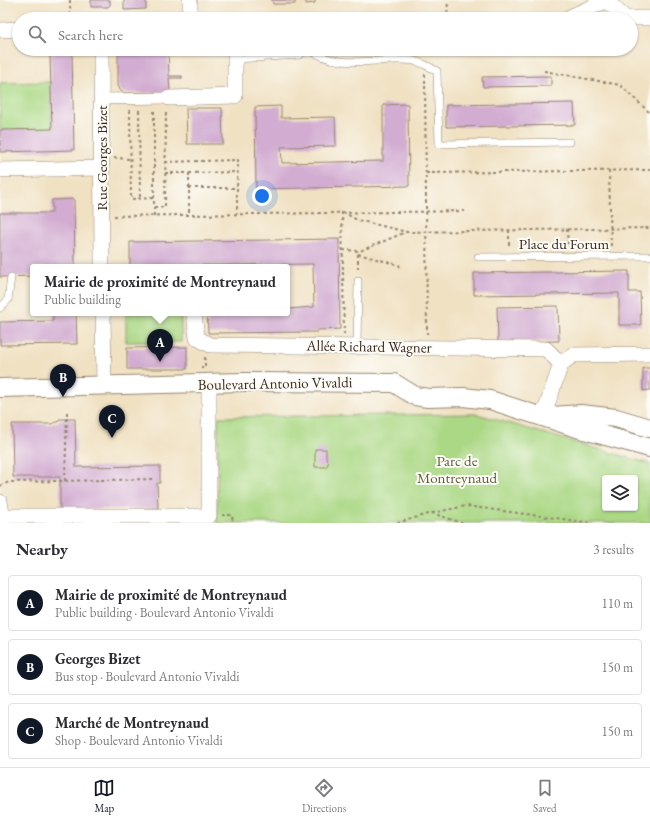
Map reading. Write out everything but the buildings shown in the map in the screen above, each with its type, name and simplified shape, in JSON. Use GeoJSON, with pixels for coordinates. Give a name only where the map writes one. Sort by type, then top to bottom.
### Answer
{"type":"FeatureCollection","features":[{"type":"Feature","properties":{"kind":"street"},"geometry":{"type":"LineString","coordinates":[[190,0],[190,12]]}},
{"type":"Feature","properties":{"kind":"street"},"geometry":{"type":"LineString","coordinates":[[581,12],[608,0],[619,12]]}},
{"type":"Feature","properties":{"kind":"street"},"geometry":{"type":"LineString","coordinates":[[638,18],[650,18]]}},
{"type":"Feature","properties":{"kind":"street"},"geometry":{"type":"LineString","coordinates":[[0,30],[12,30]]}},
{"type":"Feature","properties":{"kind":"street","name":"Rue Georges Bizet"},"geometry":{"type":"LineString","coordinates":[[101,56],[102,264]]}},
{"type":"Feature","properties":{"kind":"street"},"geometry":{"type":"LineString","coordinates":[[101,99],[235,96],[235,56]]}},
{"type":"Feature","properties":{"kind":"street"},"geometry":{"type":"LineString","coordinates":[[0,170],[102,168]]}},
{"type":"Feature","properties":{"kind":"street"},"geometry":{"type":"LineString","coordinates":[[103,316],[104,386]]}},
{"type":"Feature","properties":{"kind":"street"},"geometry":{"type":"LineString","coordinates":[[194,316],[197,338],[205,343]]}},
{"type":"Feature","properties":{"kind":"street","name":"Allée Richard Wagner"},"geometry":{"type":"LineString","coordinates":[[205,343],[546,348],[561,364]]}},
{"type":"Feature","properties":{"kind":"street"},"geometry":{"type":"LineString","coordinates":[[543,417],[561,364],[573,355],[650,354]]}},
{"type":"Feature","properties":{"kind":"street","name":"Boulevard Antonio Vivaldi"},"geometry":{"type":"LineString","coordinates":[[0,388],[345,381],[394,383],[415,396],[428,398],[463,397],[490,400],[650,448]]}},
{"type":"Feature","properties":{"kind":"street"},"geometry":{"type":"LineString","coordinates":[[2,514],[209,519],[205,384]]}},
{"type":"Feature","properties":{"kind":"street","name":"Boulevard Antonio Vivaldi"},"geometry":{"type":"LineString","coordinates":[[543,417],[581,414],[616,418],[650,428]]}},
{"type":"Feature","properties":{"kind":"lane"},"geometry":{"type":"LineString","coordinates":[[324,56],[330,59],[348,62],[414,61],[425,64],[437,71],[439,144],[570,142]]}},
{"type":"Feature","properties":{"kind":"lane","name":"Place du Forum"},"geometry":{"type":"LineString","coordinates":[[478,257],[650,256]]}},
{"type":"Feature","properties":{"kind":"lane"},"geometry":{"type":"LineString","coordinates":[[0,308],[8,300],[11,277]]}},
{"type":"Feature","properties":{"kind":"lane"},"geometry":{"type":"LineString","coordinates":[[351,346],[358,281]]}},
{"type":"Feature","properties":{"kind":"path"},"geometry":{"type":"LineString","coordinates":[[70,0],[70,12]]}},
{"type":"Feature","properties":{"kind":"path"},"geometry":{"type":"LineString","coordinates":[[447,12],[448,0]]}},
{"type":"Feature","properties":{"kind":"path"},"geometry":{"type":"LineString","coordinates":[[425,64],[427,347]]}},
{"type":"Feature","properties":{"kind":"path"},"geometry":{"type":"LineString","coordinates":[[544,71],[620,85],[650,113]]}},
{"type":"Feature","properties":{"kind":"path"},"geometry":{"type":"LineString","coordinates":[[134,98],[130,159],[131,199],[154,198]]}},
{"type":"Feature","properties":{"kind":"path"},"geometry":{"type":"LineString","coordinates":[[134,98],[140,198]]}},
{"type":"Feature","properties":{"kind":"path"},"geometry":{"type":"LineString","coordinates":[[154,98],[154,216]]}},
{"type":"Feature","properties":{"kind":"path"},"geometry":{"type":"LineString","coordinates":[[154,207],[165,207],[165,162],[168,98]]}},
{"type":"Feature","properties":{"kind":"path"},"geometry":{"type":"LineString","coordinates":[[119,159],[130,159]]}},
{"type":"Feature","properties":{"kind":"path"},"geometry":{"type":"LineString","coordinates":[[165,162],[238,160],[237,214]]}},
{"type":"Feature","properties":{"kind":"path"},"geometry":{"type":"LineString","coordinates":[[426,173],[650,170]]}},
{"type":"Feature","properties":{"kind":"path"},"geometry":{"type":"LineString","coordinates":[[609,171],[611,256]]}},
{"type":"Feature","properties":{"kind":"path"},"geometry":{"type":"LineString","coordinates":[[165,173],[238,172]]}},
{"type":"Feature","properties":{"kind":"path"},"geometry":{"type":"LineString","coordinates":[[189,173],[189,215]]}},
{"type":"Feature","properties":{"kind":"path"},"geometry":{"type":"LineString","coordinates":[[189,188],[237,188]]}},
{"type":"Feature","properties":{"kind":"path"},"geometry":{"type":"LineString","coordinates":[[101,216],[468,211]]}},
{"type":"Feature","properties":{"kind":"path"},"geometry":{"type":"LineString","coordinates":[[342,212],[357,220],[407,232],[650,228]]}},
{"type":"Feature","properties":{"kind":"path"},"geometry":{"type":"LineString","coordinates":[[342,212],[343,250],[351,346]]}},
{"type":"Feature","properties":{"kind":"path"},"geometry":{"type":"LineString","coordinates":[[509,230],[510,257]]}},
{"type":"Feature","properties":{"kind":"path"},"geometry":{"type":"LineString","coordinates":[[567,230],[568,256]]}},
{"type":"Feature","properties":{"kind":"path"},"geometry":{"type":"LineString","coordinates":[[358,252],[407,232]]}},
{"type":"Feature","properties":{"kind":"path"},"geometry":{"type":"LineString","coordinates":[[343,250],[358,252],[399,265],[400,267]]}},
{"type":"Feature","properties":{"kind":"path"},"geometry":{"type":"LineString","coordinates":[[358,252],[358,281]]}},
{"type":"Feature","properties":{"kind":"path"},"geometry":{"type":"LineString","coordinates":[[205,343],[205,366],[202,365],[205,384]]}},
{"type":"Feature","properties":{"kind":"path"},"geometry":{"type":"LineString","coordinates":[[65,481],[67,412]]}},
{"type":"Feature","properties":{"kind":"path"},"geometry":{"type":"LineString","coordinates":[[0,486],[9,482],[154,479]]}},
{"type":"Feature","properties":{"kind":"path"},"geometry":{"type":"LineString","coordinates":[[397,523],[432,513],[466,506],[592,523]]}},
{"type":"Feature","properties":{"kind":"path"},"geometry":{"type":"LineString","coordinates":[[432,513],[462,523]]}},
{"type":"Feature","properties":{"kind":"path"},"geometry":{"type":"LineString","coordinates":[[232,515],[232,523]]}},
{"type":"Feature","properties":{"kind":"green space"},"geometry":{"type":"Polygon","coordinates":[[[51,82],[52,129],[0,130],[0,83],[51,82]]]}},
{"type":"Feature","properties":{"kind":"green space"},"geometry":{"type":"Polygon","coordinates":[[[126,316],[181,316],[181,342],[126,342],[126,316]]]}},
{"type":"Feature","properties":{"kind":"green space","name":"Parc de Montreynaud"},"geometry":{"type":"Polygon","coordinates":[[[477,414],[650,464],[650,523],[217,523],[218,417],[477,414]]]}},
{"type":"Feature","properties":{"kind":"place","name":"Mairie de proximité de Montreynaud"},"geometry":{"type":"Point","coordinates":[160,362]}},
{"type":"Feature","properties":{"kind":"place","name":"Georges Bizet"},"geometry":{"type":"Point","coordinates":[63,397]}},
{"type":"Feature","properties":{"kind":"place","name":"Marché de Montreynaud"},"geometry":{"type":"Point","coordinates":[112,438]}}]}
